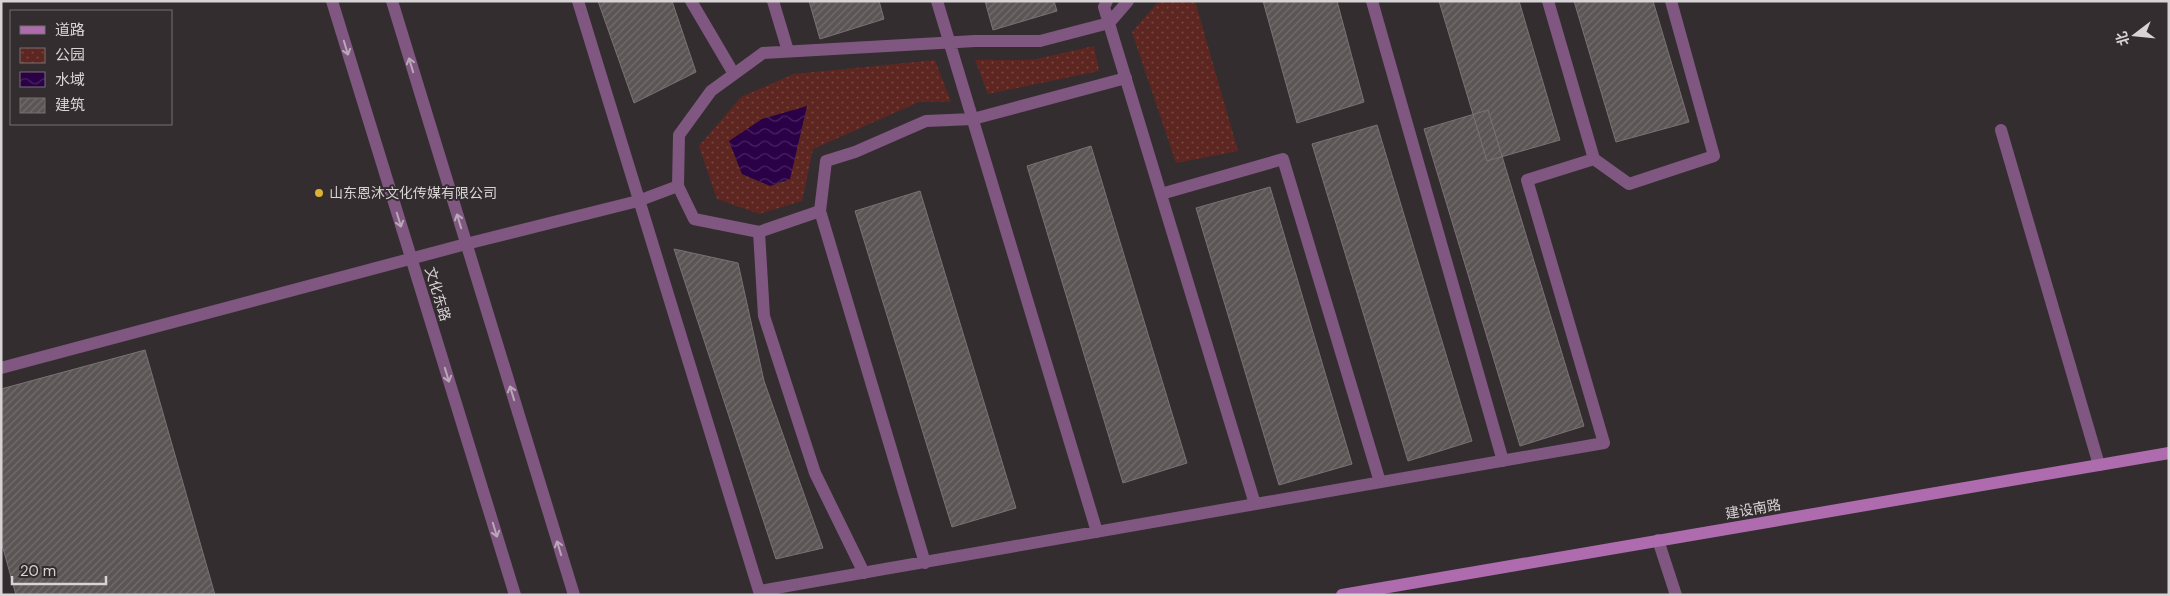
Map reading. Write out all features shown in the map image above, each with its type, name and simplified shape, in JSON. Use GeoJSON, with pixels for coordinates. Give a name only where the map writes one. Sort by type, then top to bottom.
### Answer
{"type":"FeatureCollection","features":[{"type":"Feature","properties":{"kind":"main road","name":"建设南路"},"geometry":{"type":"LineString","coordinates":[[1342,595],[2169,453]]}},
{"type":"Feature","properties":{"kind":"street","name":"文化东路"},"geometry":{"type":"LineString","coordinates":[[332,1],[515,595]]}},
{"type":"Feature","properties":{"kind":"street"},"geometry":{"type":"LineString","coordinates":[[392,1],[574,595]]}},
{"type":"Feature","properties":{"kind":"street"},"geometry":{"type":"LineString","coordinates":[[578,1],[758,591],[1604,443],[1527,180],[1594,159]]}},
{"type":"Feature","properties":{"kind":"street"},"geometry":{"type":"LineString","coordinates":[[691,1],[734,74]]}},
{"type":"Feature","properties":{"kind":"street"},"geometry":{"type":"LineString","coordinates":[[773,1],[788,51]]}},
{"type":"Feature","properties":{"kind":"street"},"geometry":{"type":"LineString","coordinates":[[937,1],[1097,532]]}},
{"type":"Feature","properties":{"kind":"street"},"geometry":{"type":"LineString","coordinates":[[1107,1],[1104,7],[1255,504]]}},
{"type":"Feature","properties":{"kind":"street"},"geometry":{"type":"LineString","coordinates":[[820,211],[759,232],[694,219],[678,186],[679,135],[711,91],[764,53],[950,42],[1040,41],[1109,23],[1128,1]]}},
{"type":"Feature","properties":{"kind":"street"},"geometry":{"type":"LineString","coordinates":[[1372,1],[1503,461]]}},
{"type":"Feature","properties":{"kind":"street"},"geometry":{"type":"LineString","coordinates":[[1548,1],[1594,159],[1629,184],[1714,156],[1671,1]]}},
{"type":"Feature","properties":{"kind":"street"},"geometry":{"type":"LineString","coordinates":[[925,562],[820,211],[826,161],[856,152],[926,121],[972,119],[1126,78]]}},
{"type":"Feature","properties":{"kind":"street"},"geometry":{"type":"LineString","coordinates":[[2001,130],[2099,465]]}},
{"type":"Feature","properties":{"kind":"street"},"geometry":{"type":"LineString","coordinates":[[1161,194],[1283,159],[1380,482]]}},
{"type":"Feature","properties":{"kind":"street"},"geometry":{"type":"LineString","coordinates":[[1,368],[411,257],[638,201],[678,186]]}},
{"type":"Feature","properties":{"kind":"street"},"geometry":{"type":"LineString","coordinates":[[759,232],[764,316],[815,474],[864,573]]}},
{"type":"Feature","properties":{"kind":"street"},"geometry":{"type":"LineString","coordinates":[[1658,540],[1676,595]]}},
{"type":"Feature","properties":{"kind":"green space"},"geometry":{"type":"Polygon","coordinates":[[[1195,1],[1238,151],[1176,163],[1132,32],[1158,2],[1195,1]]]}},
{"type":"Feature","properties":{"kind":"green space"},"geometry":{"type":"Polygon","coordinates":[[[1094,46],[1099,71],[988,94],[975,60],[1032,60],[1094,46]]]}},
{"type":"Feature","properties":{"kind":"green space"},"geometry":{"type":"Polygon","coordinates":[[[935,60],[951,102],[919,102],[813,149],[802,201],[759,214],[717,199],[699,146],[741,97],[794,74],[935,60]]]}},
{"type":"Feature","properties":{"kind":"water"},"geometry":{"type":"Polygon","coordinates":[[[807,106],[790,179],[770,186],[742,174],[729,141],[762,119],[807,106]]]}},
{"type":"Feature","properties":{"kind":"building"},"geometry":{"type":"Polygon","coordinates":[[[598,1],[672,1],[696,72],[634,103],[598,1]]]}},
{"type":"Feature","properties":{"kind":"building"},"geometry":{"type":"Polygon","coordinates":[[[809,1],[879,1],[884,19],[820,39],[809,1]]]}},
{"type":"Feature","properties":{"kind":"building"},"geometry":{"type":"Polygon","coordinates":[[[985,1],[1054,1],[1057,11],[993,30],[985,1]]]}},
{"type":"Feature","properties":{"kind":"building"},"geometry":{"type":"Polygon","coordinates":[[[1263,1],[1337,1],[1364,102],[1297,123],[1263,1]]]}},
{"type":"Feature","properties":{"kind":"building"},"geometry":{"type":"Polygon","coordinates":[[[1439,1],[1519,1],[1560,140],[1487,161],[1439,1]]]}},
{"type":"Feature","properties":{"kind":"building"},"geometry":{"type":"Polygon","coordinates":[[[1574,1],[1653,1],[1689,122],[1616,142],[1574,1]]]}},
{"type":"Feature","properties":{"kind":"building"},"geometry":{"type":"Polygon","coordinates":[[[1488,110],[1584,426],[1520,446],[1424,129],[1488,110]]]}},
{"type":"Feature","properties":{"kind":"building"},"geometry":{"type":"Polygon","coordinates":[[[1377,125],[1472,441],[1408,461],[1312,144],[1377,125]]]}},
{"type":"Feature","properties":{"kind":"building"},"geometry":{"type":"Polygon","coordinates":[[[1091,146],[1187,463],[1123,483],[1027,166],[1091,146]]]}},
{"type":"Feature","properties":{"kind":"building"},"geometry":{"type":"Polygon","coordinates":[[[1270,187],[1352,464],[1279,485],[1196,208],[1270,187]]]}},
{"type":"Feature","properties":{"kind":"building"},"geometry":{"type":"Polygon","coordinates":[[[920,191],[1016,508],[952,527],[855,211],[920,191]]]}},
{"type":"Feature","properties":{"kind":"building"},"geometry":{"type":"Polygon","coordinates":[[[674,249],[738,263],[764,381],[823,548],[776,559],[674,249]]]}},
{"type":"Feature","properties":{"kind":"building"},"geometry":{"type":"Polygon","coordinates":[[[145,350],[215,595],[16,595],[1,541],[1,389],[145,350]]]}},
{"type":"Feature","properties":{"kind":"place","name":"山东恩沐文化传媒有限公司"},"geometry":{"type":"Point","coordinates":[319,193]}}]}
